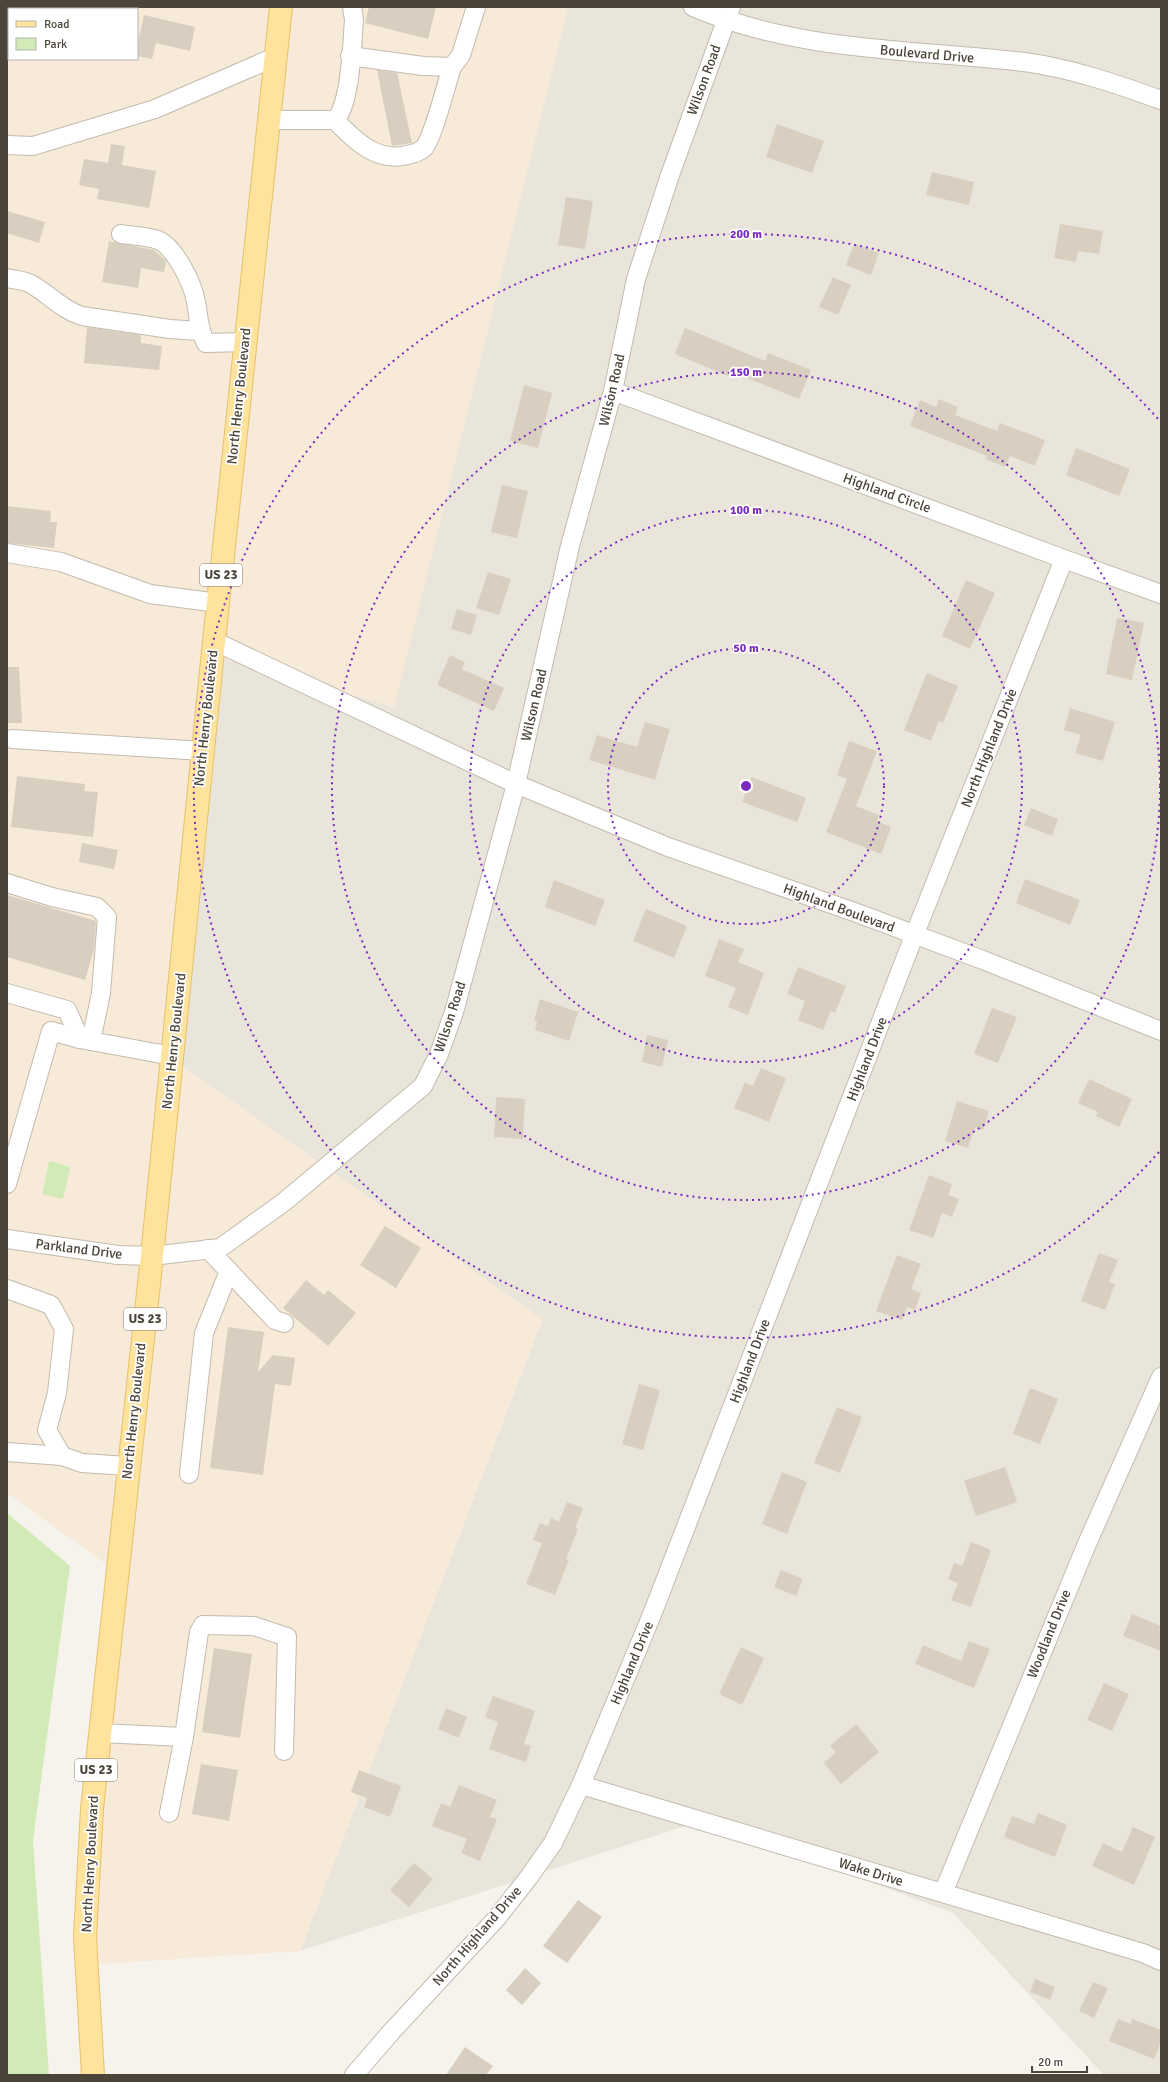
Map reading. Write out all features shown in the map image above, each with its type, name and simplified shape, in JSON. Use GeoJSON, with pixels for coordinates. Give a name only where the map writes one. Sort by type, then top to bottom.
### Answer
{"type":"FeatureCollection","features":[{"type":"Feature","properties":{"kind":"main road","name":"North Henry Boulevard"},"geometry":{"type":"LineString","coordinates":[[93,2075],[85,1937],[92,1809],[128,1466],[152,1256],[214,641],[281,7]]}},
{"type":"Feature","properties":{"kind":"street"},"geometry":{"type":"LineString","coordinates":[[335,120],[344,105],[354,20],[352,7]]}},
{"type":"Feature","properties":{"kind":"street"},"geometry":{"type":"LineString","coordinates":[[269,120],[335,120],[358,144],[379,154],[394,158],[417,153],[424,147],[430,135],[452,67],[461,55],[476,7]]}},
{"type":"Feature","properties":{"kind":"street","name":"Boulevard Drive"},"geometry":{"type":"LineString","coordinates":[[693,7],[728,14],[801,39],[873,49],[1025,62],[1076,73],[1161,100]]}},
{"type":"Feature","properties":{"kind":"street","name":"Wilson Road"},"geometry":{"type":"LineString","coordinates":[[152,1256],[220,1248],[284,1202],[423,1086],[440,1054],[454,1012],[516,784],[570,546],[613,391],[636,279],[670,175],[728,14]]}},
{"type":"Feature","properties":{"kind":"street"},"geometry":{"type":"LineString","coordinates":[[350,56],[422,66],[452,67]]}},
{"type":"Feature","properties":{"kind":"street"},"geometry":{"type":"LineString","coordinates":[[7,145],[33,146],[155,109],[275,57]]}},
{"type":"Feature","properties":{"kind":"street"},"geometry":{"type":"LineString","coordinates":[[121,234],[158,240],[177,257],[190,281],[196,300],[199,331],[206,343],[245,342]]}},
{"type":"Feature","properties":{"kind":"street"},"geometry":{"type":"LineString","coordinates":[[7,278],[23,281],[32,285],[72,313],[82,316],[170,329],[199,331]]}},
{"type":"Feature","properties":{"kind":"street","name":"Highland Circle"},"geometry":{"type":"LineString","coordinates":[[613,391],[1064,560],[1161,594]]}},
{"type":"Feature","properties":{"kind":"street"},"geometry":{"type":"LineString","coordinates":[[7,553],[61,562],[150,594],[218,604]]}},
{"type":"Feature","properties":{"kind":"street","name":"North Highland Drive"},"geometry":{"type":"LineString","coordinates":[[914,936],[1064,560]]}},
{"type":"Feature","properties":{"kind":"street","name":"Highland Boulevard"},"geometry":{"type":"LineString","coordinates":[[214,641],[516,784],[668,847],[857,913],[914,936],[983,960],[1161,1031]]}},
{"type":"Feature","properties":{"kind":"street"},"geometry":{"type":"LineString","coordinates":[[12,739],[203,751]]}},
{"type":"Feature","properties":{"kind":"street"},"geometry":{"type":"LineString","coordinates":[[7,883],[52,897],[96,907],[108,917],[102,993],[86,1040]]}},
{"type":"Feature","properties":{"kind":"street","name":"Highland Drive"},"geometry":{"type":"LineString","coordinates":[[581,1785],[653,1612],[914,936]]}},
{"type":"Feature","properties":{"kind":"street"},"geometry":{"type":"LineString","coordinates":[[7,993],[67,1010],[86,1040]]}},
{"type":"Feature","properties":{"kind":"street"},"geometry":{"type":"LineString","coordinates":[[7,1184],[51,1031],[86,1040],[172,1056]]}},
{"type":"Feature","properties":{"kind":"street","name":"Parkland Drive"},"geometry":{"type":"LineString","coordinates":[[7,1239],[118,1255],[152,1256]]}},
{"type":"Feature","properties":{"kind":"street"},"geometry":{"type":"LineString","coordinates":[[208,1249],[275,1320],[284,1324]]}},
{"type":"Feature","properties":{"kind":"street"},"geometry":{"type":"LineString","coordinates":[[189,1474],[204,1333],[229,1271]]}},
{"type":"Feature","properties":{"kind":"street"},"geometry":{"type":"LineString","coordinates":[[7,1289],[51,1305],[64,1329],[57,1393],[47,1430],[62,1456]]}},
{"type":"Feature","properties":{"kind":"street","name":"Woodland Drive"},"geometry":{"type":"LineString","coordinates":[[943,1893],[1086,1546],[1161,1377]]}},
{"type":"Feature","properties":{"kind":"street"},"geometry":{"type":"LineString","coordinates":[[7,1452],[62,1456],[82,1463],[128,1466]]}},
{"type":"Feature","properties":{"kind":"street"},"geometry":{"type":"LineString","coordinates":[[168,1813],[184,1736],[199,1632],[203,1625],[254,1626],[287,1637],[284,1751]]}},
{"type":"Feature","properties":{"kind":"street"},"geometry":{"type":"LineString","coordinates":[[100,1733],[184,1736]]}},
{"type":"Feature","properties":{"kind":"street","name":"North Highland Drive"},"geometry":{"type":"LineString","coordinates":[[354,2075],[392,2031],[496,1919],[529,1877],[553,1843],[581,1785]]}},
{"type":"Feature","properties":{"kind":"street","name":"Wake Drive"},"geometry":{"type":"LineString","coordinates":[[581,1785],[1143,1953],[1161,1961]]}},
{"type":"Feature","properties":{"kind":"shaded area"},"geometry":{"type":"Polygon","coordinates":[[[7,7],[568,7],[394,707],[213,655],[168,1056],[542,1319],[300,1951],[85,1965],[87,1742],[120,1574],[7,1493],[7,7]]]}},
{"type":"Feature","properties":{"kind":"shaded area"},"geometry":{"type":"Polygon","coordinates":[[[568,7],[1161,7],[1161,2075],[1104,2075],[953,1913],[704,1820],[300,1951],[542,1320],[168,1056],[209,654],[394,707],[568,7]]]}},
{"type":"Feature","properties":{"kind":"green space"},"geometry":{"type":"Polygon","coordinates":[[[49,1161],[70,1167],[63,1199],[42,1194],[49,1161]]]}},
{"type":"Feature","properties":{"kind":"green space"},"geometry":{"type":"Polygon","coordinates":[[[7,1513],[70,1566],[33,1840],[49,2075],[7,2075],[7,1513]]]}},
{"type":"Feature","properties":{"kind":"building"},"geometry":{"type":"Polygon","coordinates":[[[369,7],[436,7],[428,39],[365,23],[369,7]]]}},
{"type":"Feature","properties":{"kind":"building"},"geometry":{"type":"Polygon","coordinates":[[[144,15],[195,27],[190,51],[156,43],[152,59],[138,56],[138,42],[144,15]]]}},
{"type":"Feature","properties":{"kind":"building"},"geometry":{"type":"Polygon","coordinates":[[[377,70],[397,73],[412,143],[392,146],[377,70]]]}},
{"type":"Feature","properties":{"kind":"building"},"geometry":{"type":"Polygon","coordinates":[[[777,124],[824,141],[812,173],[766,157],[777,124]]]}},
{"type":"Feature","properties":{"kind":"building"},"geometry":{"type":"Polygon","coordinates":[[[111,144],[125,146],[122,165],[156,171],[149,208],[97,199],[99,189],[79,185],[84,159],[108,163],[111,144]]]}},
{"type":"Feature","properties":{"kind":"building"},"geometry":{"type":"Polygon","coordinates":[[[932,172],[974,182],[969,205],[926,195],[932,172]]]}},
{"type":"Feature","properties":{"kind":"building"},"geometry":{"type":"Polygon","coordinates":[[[566,197],[593,201],[585,249],[558,245],[566,197]]]}},
{"type":"Feature","properties":{"kind":"building"},"geometry":{"type":"Polygon","coordinates":[[[7,211],[45,222],[39,243],[7,233],[7,211]]]}},
{"type":"Feature","properties":{"kind":"building"},"geometry":{"type":"Polygon","coordinates":[[[1060,224],[1103,231],[1099,254],[1078,251],[1076,262],[1054,258],[1060,224]]]}},
{"type":"Feature","properties":{"kind":"building"},"geometry":{"type":"Polygon","coordinates":[[[109,241],[154,250],[166,261],[164,272],[141,268],[138,288],[102,282],[109,241]]]}},
{"type":"Feature","properties":{"kind":"building"},"geometry":{"type":"Polygon","coordinates":[[[854,244],[879,253],[871,275],[846,265],[854,244]]]}},
{"type":"Feature","properties":{"kind":"building"},"geometry":{"type":"Polygon","coordinates":[[[833,277],[851,285],[838,315],[819,307],[833,277]]]}},
{"type":"Feature","properties":{"kind":"building"},"geometry":{"type":"Polygon","coordinates":[[[87,327],[141,335],[141,343],[162,346],[159,370],[84,363],[87,327]]]}},
{"type":"Feature","properties":{"kind":"building"},"geometry":{"type":"Polygon","coordinates":[[[685,328],[765,361],[768,353],[811,370],[799,399],[735,373],[733,378],[675,354],[685,328]]]}},
{"type":"Feature","properties":{"kind":"building"},"geometry":{"type":"Polygon","coordinates":[[[524,385],[552,393],[538,448],[510,441],[524,385]]]}},
{"type":"Feature","properties":{"kind":"building"},"geometry":{"type":"Polygon","coordinates":[[[939,399],[958,407],[955,415],[997,431],[1000,423],[1045,440],[1035,466],[1010,456],[1005,467],[985,459],[987,456],[910,426],[920,400],[936,407],[939,399]]]}},
{"type":"Feature","properties":{"kind":"building"},"geometry":{"type":"Polygon","coordinates":[[[1076,448],[1130,469],[1119,496],[1066,475],[1076,448]]]}},
{"type":"Feature","properties":{"kind":"building"},"geometry":{"type":"Polygon","coordinates":[[[502,485],[528,491],[517,538],[491,532],[502,485]]]}},
{"type":"Feature","properties":{"kind":"building"},"geometry":{"type":"Polygon","coordinates":[[[7,506],[51,511],[50,522],[57,522],[54,548],[7,543],[7,506]]]}},
{"type":"Feature","properties":{"kind":"building"},"geometry":{"type":"Polygon","coordinates":[[[488,572],[511,579],[499,615],[476,608],[488,572]]]}},
{"type":"Feature","properties":{"kind":"building"},"geometry":{"type":"Polygon","coordinates":[[[966,580],[995,593],[970,649],[942,636],[966,580]]]}},
{"type":"Feature","properties":{"kind":"building"},"geometry":{"type":"Polygon","coordinates":[[[457,609],[477,615],[471,635],[451,629],[457,609]]]}},
{"type":"Feature","properties":{"kind":"building"},"geometry":{"type":"Polygon","coordinates":[[[1117,618],[1144,623],[1132,680],[1106,674],[1117,618]]]}},
{"type":"Feature","properties":{"kind":"building"},"geometry":{"type":"Polygon","coordinates":[[[450,655],[465,662],[462,669],[504,688],[494,711],[437,685],[450,655]]]}},
{"type":"Feature","properties":{"kind":"building"},"geometry":{"type":"Polygon","coordinates":[[[7,667],[19,667],[22,723],[7,723],[7,667]]]}},
{"type":"Feature","properties":{"kind":"building"},"geometry":{"type":"Polygon","coordinates":[[[927,673],[958,686],[943,723],[939,721],[931,741],[904,730],[927,673]]]}},
{"type":"Feature","properties":{"kind":"building"},"geometry":{"type":"Polygon","coordinates":[[[1070,708],[1115,722],[1103,761],[1075,753],[1081,735],[1064,730],[1070,708]]]}},
{"type":"Feature","properties":{"kind":"building"},"geometry":{"type":"Polygon","coordinates":[[[645,722],[670,729],[655,780],[589,760],[597,735],[637,747],[645,722]]]}},
{"type":"Feature","properties":{"kind":"building"},"geometry":{"type":"Polygon","coordinates":[[[849,741],[877,751],[856,806],[879,815],[877,821],[891,827],[881,854],[826,832],[847,779],[837,775],[849,741]]]}},
{"type":"Feature","properties":{"kind":"building"},"geometry":{"type":"Polygon","coordinates":[[[17,776],[85,784],[84,791],[98,792],[93,837],[11,827],[17,776]]]}},
{"type":"Feature","properties":{"kind":"building"},"geometry":{"type":"Polygon","coordinates":[[[752,777],[806,798],[797,822],[742,802],[752,777]]]}},
{"type":"Feature","properties":{"kind":"building"},"geometry":{"type":"Polygon","coordinates":[[[1031,808],[1058,819],[1052,836],[1024,825],[1031,808]]]}},
{"type":"Feature","properties":{"kind":"building"},"geometry":{"type":"Polygon","coordinates":[[[82,843],[118,850],[114,869],[79,862],[82,843]]]}},
{"type":"Feature","properties":{"kind":"building"},"geometry":{"type":"Polygon","coordinates":[[[1025,879],[1080,900],[1070,925],[1016,903],[1025,879]]]}},
{"type":"Feature","properties":{"kind":"building"},"geometry":{"type":"Polygon","coordinates":[[[554,880],[605,900],[595,926],[545,907],[554,880]]]}},
{"type":"Feature","properties":{"kind":"building"},"geometry":{"type":"Polygon","coordinates":[[[7,895],[96,921],[94,949],[85,980],[7,957],[7,895]]]}},
{"type":"Feature","properties":{"kind":"building"},"geometry":{"type":"Polygon","coordinates":[[[646,909],[687,926],[674,958],[633,941],[646,909]]]}},
{"type":"Feature","properties":{"kind":"building"},"geometry":{"type":"Polygon","coordinates":[[[719,939],[744,949],[738,962],[764,973],[748,1015],[728,1007],[736,988],[705,976],[719,939]]]}},
{"type":"Feature","properties":{"kind":"building"},"geometry":{"type":"Polygon","coordinates":[[[798,967],[846,986],[835,1013],[831,1011],[823,1030],[798,1020],[805,1001],[787,994],[798,967]]]}},
{"type":"Feature","properties":{"kind":"building"},"geometry":{"type":"Polygon","coordinates":[[[540,999],[578,1012],[569,1041],[535,1030],[537,1021],[534,1020],[540,999]]]}},
{"type":"Feature","properties":{"kind":"building"},"geometry":{"type":"Polygon","coordinates":[[[992,1008],[1017,1017],[998,1063],[974,1054],[992,1008]]]}},
{"type":"Feature","properties":{"kind":"building"},"geometry":{"type":"Polygon","coordinates":[[[647,1035],[668,1040],[662,1067],[642,1062],[647,1035]]]}},
{"type":"Feature","properties":{"kind":"building"},"geometry":{"type":"Polygon","coordinates":[[[761,1068],[786,1078],[769,1122],[734,1108],[745,1082],[753,1086],[761,1068]]]}},
{"type":"Feature","properties":{"kind":"building"},"geometry":{"type":"Polygon","coordinates":[[[1089,1079],[1132,1099],[1119,1127],[1096,1116],[1098,1112],[1078,1103],[1089,1079]]]}},
{"type":"Feature","properties":{"kind":"building"},"geometry":{"type":"Polygon","coordinates":[[[496,1097],[525,1099],[523,1139],[494,1137],[496,1097]]]}},
{"type":"Feature","properties":{"kind":"building"},"geometry":{"type":"Polygon","coordinates":[[[957,1101],[989,1111],[983,1130],[975,1128],[968,1148],[945,1141],[957,1101]]]}},
{"type":"Feature","properties":{"kind":"building"},"geometry":{"type":"Polygon","coordinates":[[[929,1175],[952,1184],[948,1195],[959,1199],[952,1217],[942,1213],[933,1238],[909,1230],[929,1175]]]}},
{"type":"Feature","properties":{"kind":"building"},"geometry":{"type":"Polygon","coordinates":[[[385,1226],[421,1248],[396,1288],[360,1265],[385,1226]]]}},
{"type":"Feature","properties":{"kind":"building"},"geometry":{"type":"Polygon","coordinates":[[[1099,1253],[1118,1260],[1109,1282],[1115,1284],[1105,1310],[1081,1301],[1099,1253]]]}},
{"type":"Feature","properties":{"kind":"building"},"geometry":{"type":"Polygon","coordinates":[[[897,1255],[921,1264],[911,1289],[921,1293],[915,1310],[907,1307],[902,1320],[876,1311],[897,1255]]]}},
{"type":"Feature","properties":{"kind":"building"},"geometry":{"type":"Polygon","coordinates":[[[306,1280],[324,1295],[328,1290],[356,1313],[328,1346],[283,1308],[306,1280]]]}},
{"type":"Feature","properties":{"kind":"building"},"geometry":{"type":"Polygon","coordinates":[[[228,1327],[264,1332],[258,1372],[273,1355],[295,1358],[291,1386],[275,1384],[263,1475],[210,1468],[228,1327]]]}},
{"type":"Feature","properties":{"kind":"building"},"geometry":{"type":"Polygon","coordinates":[[[639,1384],[660,1390],[643,1450],[622,1444],[639,1384]]]}},
{"type":"Feature","properties":{"kind":"building"},"geometry":{"type":"Polygon","coordinates":[[[1030,1388],[1058,1399],[1040,1444],[1013,1434],[1030,1388]]]}},
{"type":"Feature","properties":{"kind":"building"},"geometry":{"type":"Polygon","coordinates":[[[837,1407],[862,1417],[840,1473],[814,1463],[837,1407]]]}},
{"type":"Feature","properties":{"kind":"building"},"geometry":{"type":"Polygon","coordinates":[[[1005,1467],[1017,1502],[976,1516],[964,1481],[1005,1467]]]}},
{"type":"Feature","properties":{"kind":"building"},"geometry":{"type":"Polygon","coordinates":[[[782,1472],[807,1482],[787,1534],[762,1524],[782,1472]]]}},
{"type":"Feature","properties":{"kind":"building"},"geometry":{"type":"Polygon","coordinates":[[[567,1502],[583,1508],[575,1528],[578,1529],[566,1559],[569,1560],[555,1595],[526,1584],[542,1543],[533,1540],[540,1523],[548,1526],[551,1518],[559,1522],[567,1502]]]}},
{"type":"Feature","properties":{"kind":"building"},"geometry":{"type":"Polygon","coordinates":[[[971,1542],[991,1550],[971,1607],[951,1600],[958,1583],[948,1579],[954,1563],[962,1566],[971,1542]]]}},
{"type":"Feature","properties":{"kind":"building"},"geometry":{"type":"Polygon","coordinates":[[[781,1570],[803,1579],[796,1596],[774,1587],[781,1570]]]}},
{"type":"Feature","properties":{"kind":"building"},"geometry":{"type":"Polygon","coordinates":[[[1132,1614],[1161,1626],[1161,1651],[1123,1636],[1132,1614]]]}},
{"type":"Feature","properties":{"kind":"building"},"geometry":{"type":"Polygon","coordinates":[[[969,1641],[990,1649],[974,1688],[915,1664],[923,1645],[961,1661],[969,1641]]]}},
{"type":"Feature","properties":{"kind":"building"},"geometry":{"type":"Polygon","coordinates":[[[741,1647],[764,1658],[742,1705],[719,1694],[741,1647]]]}},
{"type":"Feature","properties":{"kind":"building"},"geometry":{"type":"Polygon","coordinates":[[[214,1648],[252,1654],[240,1738],[202,1732],[214,1648]]]}},
{"type":"Feature","properties":{"kind":"building"},"geometry":{"type":"Polygon","coordinates":[[[1104,1683],[1129,1694],[1112,1731],[1087,1720],[1104,1683]]]}},
{"type":"Feature","properties":{"kind":"building"},"geometry":{"type":"Polygon","coordinates":[[[493,1696],[535,1711],[524,1744],[531,1746],[526,1762],[489,1749],[498,1722],[485,1717],[493,1696]]]}},
{"type":"Feature","properties":{"kind":"building"},"geometry":{"type":"Polygon","coordinates":[[[446,1708],[467,1717],[459,1738],[438,1729],[446,1708]]]}},
{"type":"Feature","properties":{"kind":"building"},"geometry":{"type":"Polygon","coordinates":[[[856,1724],[879,1752],[841,1784],[824,1763],[836,1752],[830,1746],[856,1724]]]}},
{"type":"Feature","properties":{"kind":"building"},"geometry":{"type":"Polygon","coordinates":[[[201,1764],[238,1770],[229,1821],[192,1814],[201,1764]]]}},
{"type":"Feature","properties":{"kind":"building"},"geometry":{"type":"Polygon","coordinates":[[[359,1770],[401,1786],[390,1817],[364,1807],[367,1798],[351,1792],[359,1770]]]}},
{"type":"Feature","properties":{"kind":"building"},"geometry":{"type":"Polygon","coordinates":[[[459,1785],[497,1800],[490,1817],[497,1819],[480,1861],[461,1853],[467,1839],[432,1826],[441,1803],[450,1807],[459,1785]]]}},
{"type":"Feature","properties":{"kind":"building"},"geometry":{"type":"Polygon","coordinates":[[[1038,1813],[1067,1825],[1055,1857],[1004,1837],[1012,1816],[1034,1824],[1038,1813]]]}},
{"type":"Feature","properties":{"kind":"building"},"geometry":{"type":"Polygon","coordinates":[[[1133,1827],[1155,1837],[1134,1885],[1092,1866],[1103,1843],[1122,1852],[1133,1827]]]}},
{"type":"Feature","properties":{"kind":"building"},"geometry":{"type":"Polygon","coordinates":[[[414,1863],[433,1879],[409,1907],[390,1890],[414,1863]]]}},
{"type":"Feature","properties":{"kind":"building"},"geometry":{"type":"Polygon","coordinates":[[[578,1900],[602,1917],[567,1963],[543,1946],[578,1900]]]}},
{"type":"Feature","properties":{"kind":"building"},"geometry":{"type":"Polygon","coordinates":[[[525,1968],[541,1983],[522,2005],[506,1990],[525,1968]]]}},
{"type":"Feature","properties":{"kind":"building"},"geometry":{"type":"Polygon","coordinates":[[[1035,1979],[1055,1987],[1050,2000],[1030,1992],[1035,1979]]]}},
{"type":"Feature","properties":{"kind":"building"},"geometry":{"type":"Polygon","coordinates":[[[1093,1982],[1108,1988],[1094,2018],[1079,2011],[1093,1982]]]}},
{"type":"Feature","properties":{"kind":"building"},"geometry":{"type":"Polygon","coordinates":[[[1118,2019],[1131,2024],[1132,2019],[1161,2030],[1161,2041],[1154,2059],[1109,2041],[1118,2019]]]}},
{"type":"Feature","properties":{"kind":"building"},"geometry":{"type":"Polygon","coordinates":[[[465,2047],[493,2066],[486,2075],[446,2075],[465,2047]]]}}]}
